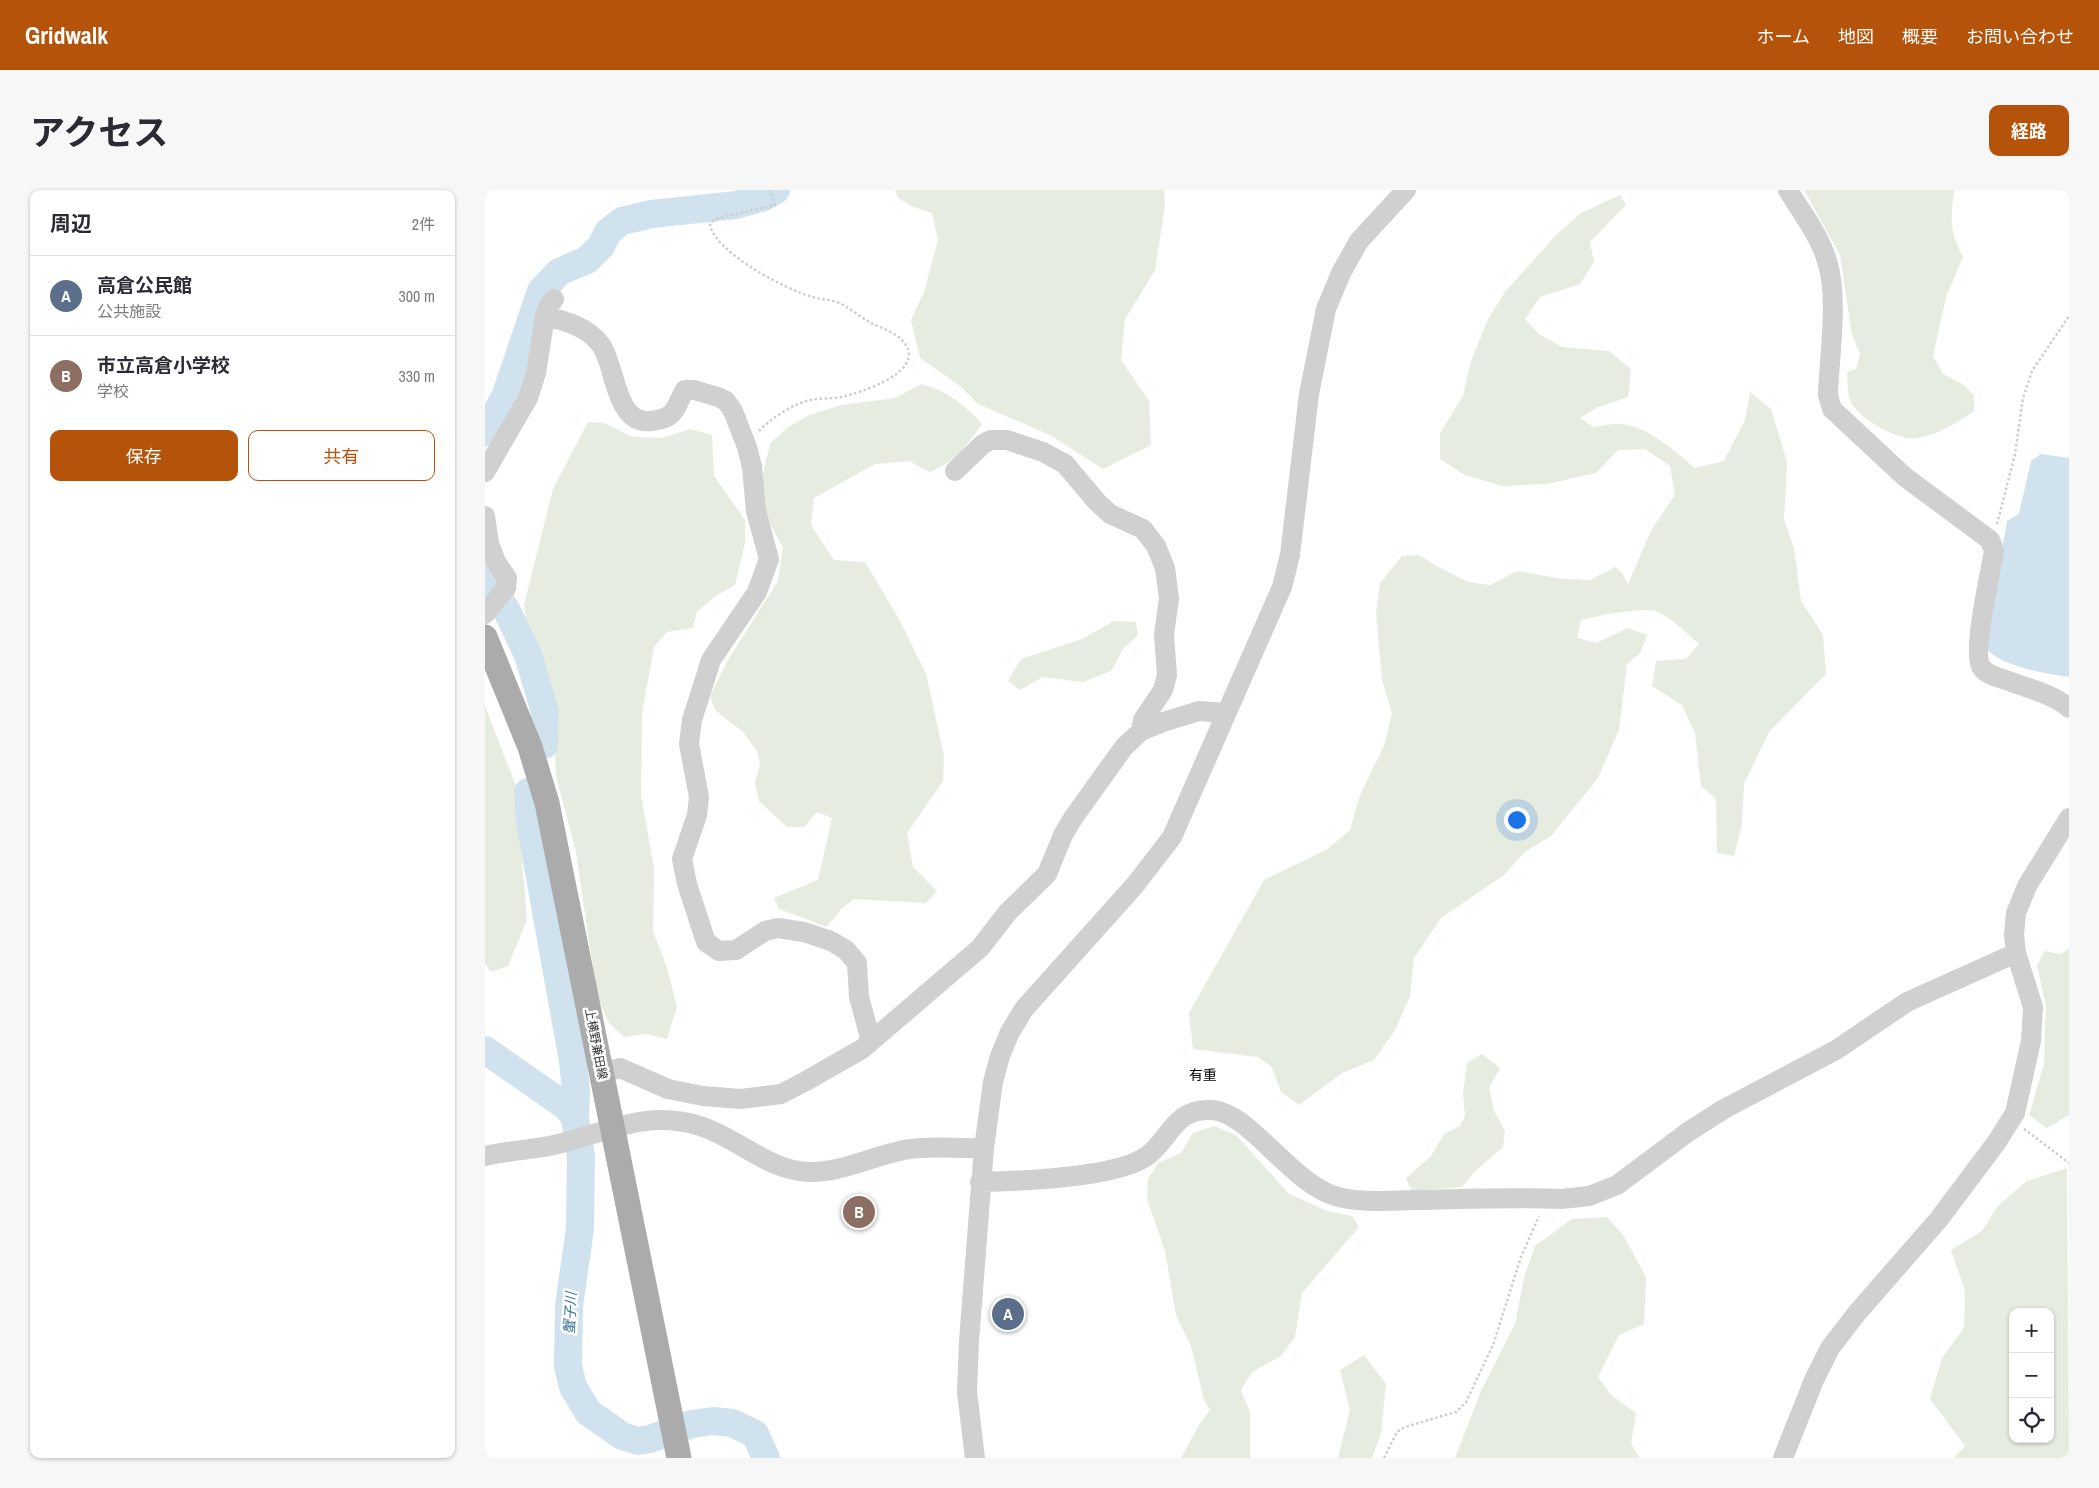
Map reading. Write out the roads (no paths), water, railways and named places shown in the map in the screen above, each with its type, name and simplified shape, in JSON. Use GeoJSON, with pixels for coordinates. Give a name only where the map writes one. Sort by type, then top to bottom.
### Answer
{"type":"FeatureCollection","features":[{"type":"Feature","properties":{"kind":"main road","name":"上横野兼田線"},"geometry":{"type":"LineString","coordinates":[[485,637],[530,747],[547,803],[675,1440]]}},
{"type":"Feature","properties":{"kind":"street"},"geometry":{"type":"LineString","coordinates":[[975,1458],[967,1392],[971,1295],[980,1182],[993,1082],[999,1056],[1010,1032],[1024,1009],[1161,854],[1172,837],[1282,587],[1290,554],[1309,394],[1326,309],[1341,273],[1359,241],[1406,190]]}},
{"type":"Feature","properties":{"kind":"street"},"geometry":{"type":"LineString","coordinates":[[1788,190],[1821,244],[1829,268],[1832,297],[1828,395],[1832,409],[1905,477],[1990,540],[1995,551],[1979,632],[1978,657],[1981,668],[1991,675],[2050,696],[2069,708]]}},
{"type":"Feature","properties":{"kind":"street"},"geometry":{"type":"LineString","coordinates":[[485,472],[528,398],[536,373],[549,308],[588,332],[602,346],[623,401],[633,419],[644,422],[661,420],[672,413],[685,390],[694,390],[727,401],[747,446],[752,467],[757,511],[769,560],[757,592],[711,660],[692,720],[689,744],[699,797],[697,815],[682,859],[685,876],[706,942],[719,951],[737,950],[765,931],[778,928],[804,932],[831,941],[846,950],[857,963],[859,997],[871,1041]]}},
{"type":"Feature","properties":{"kind":"street"},"geometry":{"type":"LineString","coordinates":[[955,471],[983,444],[991,440],[1007,440],[1043,452],[1065,464],[1097,502],[1110,514],[1143,529],[1156,546],[1165,568],[1169,598],[1164,635],[1167,676],[1163,690],[1143,720],[1141,731]]}},
{"type":"Feature","properties":{"kind":"street"},"geometry":{"type":"LineString","coordinates":[[485,516],[489,543],[496,562],[507,578],[505,588],[487,612]]}},
{"type":"Feature","properties":{"kind":"street"},"geometry":{"type":"LineString","coordinates":[[602,1072],[621,1068],[668,1089],[703,1096],[741,1100],[781,1094],[862,1049],[980,948],[1008,912],[1047,874],[1063,835],[1073,818],[1125,748],[1141,731],[1166,720],[1199,711],[1226,713]]}},
{"type":"Feature","properties":{"kind":"street"},"geometry":{"type":"LineString","coordinates":[[1783,1458],[1814,1380],[1830,1348],[1857,1313],[1939,1219],[1996,1143],[2009,1122],[2021,1089],[2031,1041],[2033,1007],[2016,953],[2014,935],[2016,913],[2027,886],[2069,818]]}},
{"type":"Feature","properties":{"kind":"street"},"geometry":{"type":"LineString","coordinates":[[980,1182],[1015,1182],[1109,1171],[1133,1164],[1148,1155],[1161,1143],[1171,1127],[1184,1117],[1198,1111],[1212,1110],[1223,1112],[1235,1119],[1290,1169],[1310,1184],[1333,1195],[1356,1200],[1589,1196],[1617,1186],[1717,1114],[1836,1050],[1907,1002],[2016,953]]}},
{"type":"Feature","properties":{"kind":"street"},"geometry":{"type":"LineString","coordinates":[[485,1156],[566,1141],[637,1121],[665,1118],[703,1127],[764,1159],[789,1169],[809,1172],[905,1150],[937,1147],[984,1148]]}},
{"type":"Feature","properties":{"kind":"water"},"geometry":{"type":"Polygon","coordinates":[[[2041,454],[2069,458],[2069,677],[2012,664],[2001,660],[1985,647],[2007,521],[2019,514],[2031,461],[2041,454]]]}},
{"type":"Feature","properties":{"kind":"waterway"},"geometry":{"type":"LineString","coordinates":[[485,432],[505,397],[541,291],[559,272],[587,260],[601,246],[608,232],[622,221],[652,214],[736,205],[764,197],[776,190]]}},
{"type":"Feature","properties":{"kind":"waterway"},"geometry":{"type":"LineString","coordinates":[[485,576],[508,613],[528,655],[545,712],[544,745]]}},
{"type":"Feature","properties":{"kind":"waterway"},"geometry":{"type":"LineString","coordinates":[[528,792],[530,822],[573,1061],[576,1091],[575,1118]]}},
{"type":"Feature","properties":{"kind":"waterway","name":"蟹子川"},"geometry":{"type":"LineString","coordinates":[[485,1050],[567,1107],[575,1118],[581,1157],[580,1229],[569,1306],[568,1366],[573,1387],[588,1412],[622,1436],[638,1441],[650,1439],[692,1424],[713,1421],[732,1423],[755,1434],[766,1458]]}},
{"type":"Feature","properties":{"kind":"place","name":"市立高倉小学校"},"geometry":{"type":"Point","coordinates":[859,1212]}},
{"type":"Feature","properties":{"kind":"place","name":"高倉公民館"},"geometry":{"type":"Point","coordinates":[1008,1314]}},
{"type":"Feature","properties":{"kind":"district","name":"有重"},"geometry":{"type":"Point","coordinates":[1203,1075]}}]}
